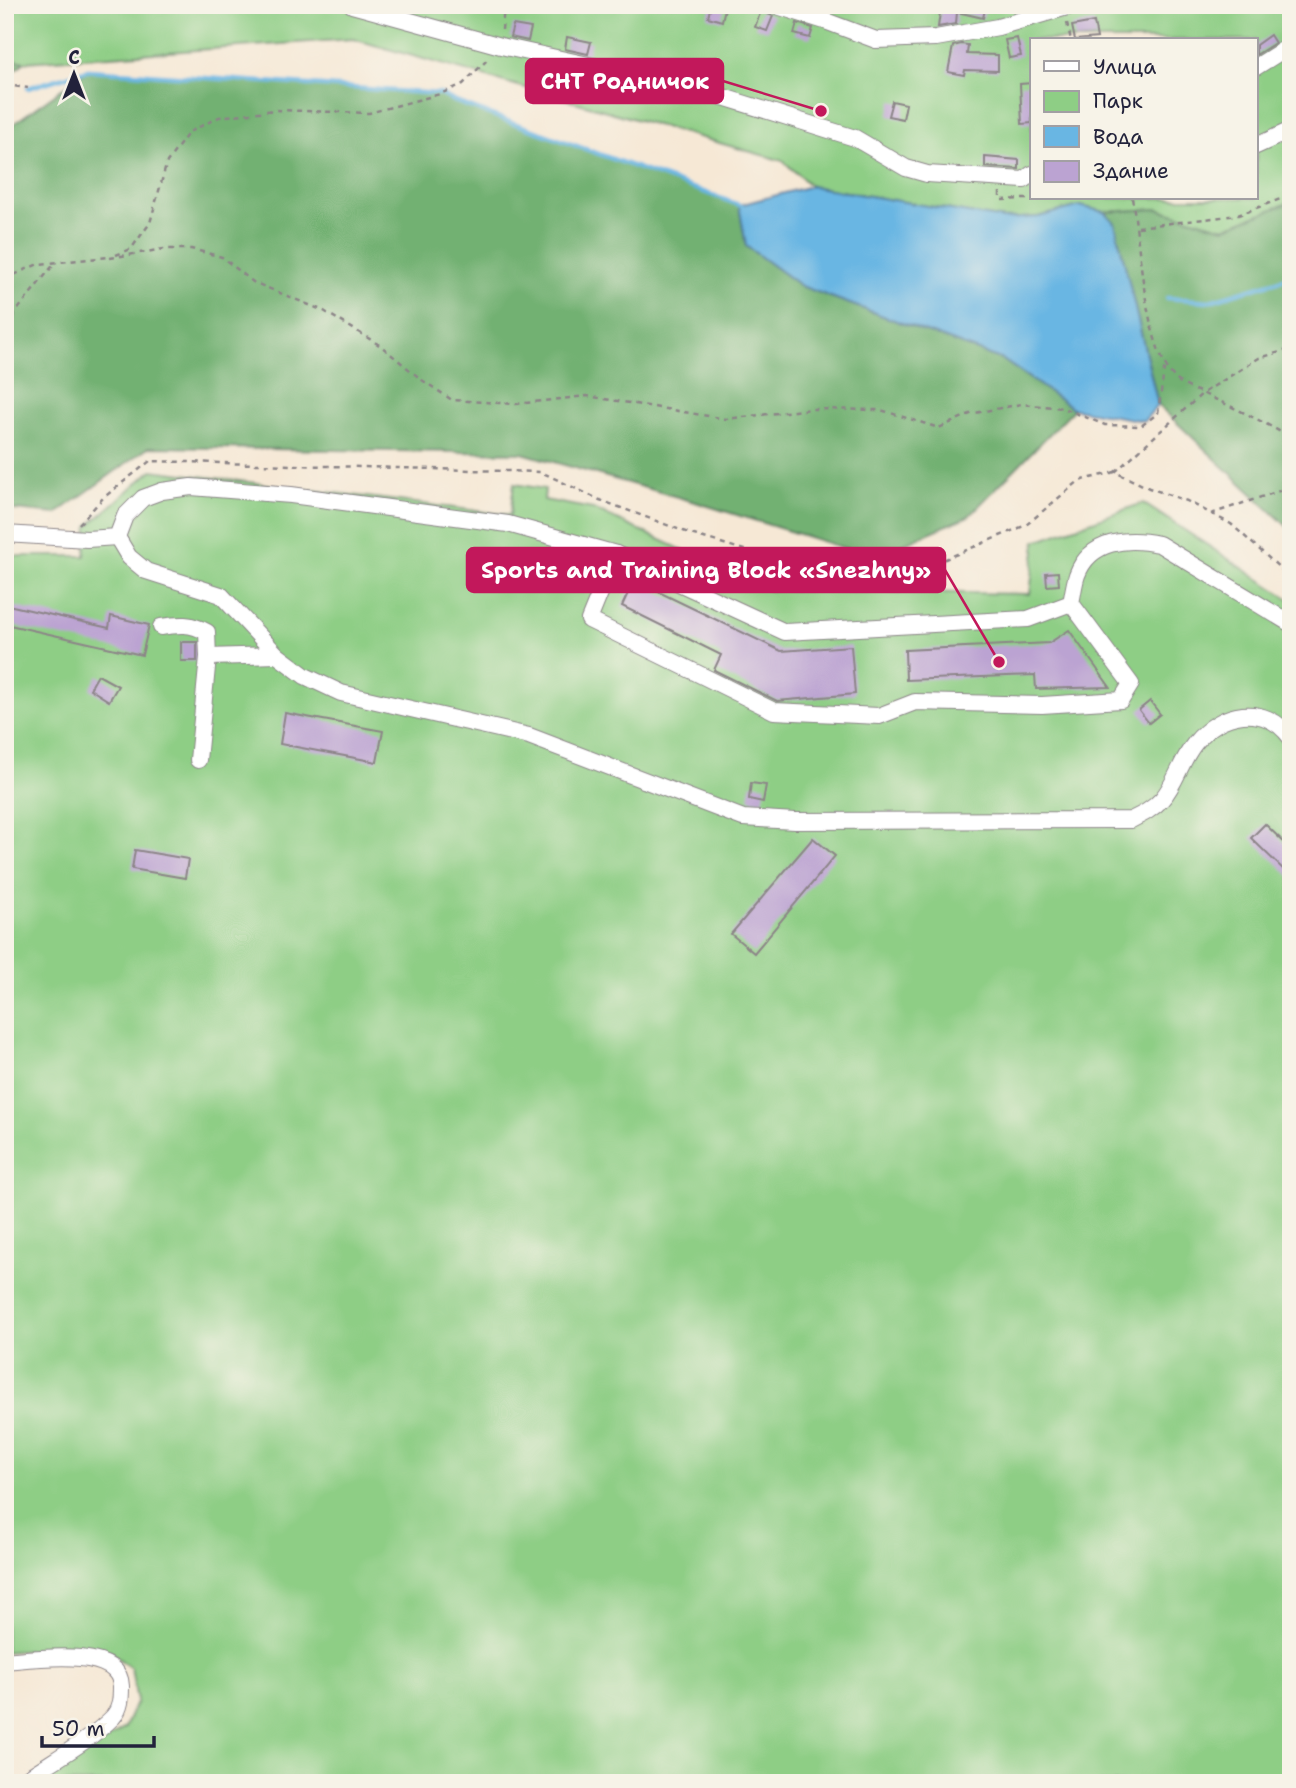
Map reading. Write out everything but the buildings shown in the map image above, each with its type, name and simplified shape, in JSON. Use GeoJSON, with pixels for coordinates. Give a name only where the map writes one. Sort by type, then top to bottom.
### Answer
{"type":"FeatureCollection","features":[{"type":"Feature","properties":{"kind":"street"},"geometry":{"type":"LineString","coordinates":[[352,5],[501,46],[694,88],[855,138],[906,168],[927,174],[1024,180],[1030,176]]}},
{"type":"Feature","properties":{"kind":"street"},"geometry":{"type":"LineString","coordinates":[[774,5],[876,40],[936,37],[998,27],[1074,5]]}},
{"type":"Feature","properties":{"kind":"street"},"geometry":{"type":"LineString","coordinates":[[1258,66],[1291,45]]}},
{"type":"Feature","properties":{"kind":"street"},"geometry":{"type":"LineString","coordinates":[[1258,145],[1291,130]]}},
{"type":"Feature","properties":{"kind":"street"},"geometry":{"type":"LineString","coordinates":[[117,537],[125,516],[143,498],[162,491],[191,487],[291,495],[508,524],[616,554],[785,632],[1028,619],[1071,603]]}},
{"type":"Feature","properties":{"kind":"street"},"geometry":{"type":"LineString","coordinates":[[5,534],[117,537]]}},
{"type":"Feature","properties":{"kind":"street"},"geometry":{"type":"LineString","coordinates":[[117,537],[129,557],[146,571],[221,595],[277,655],[305,676],[341,693],[529,736],[743,818],[794,821],[1131,820],[1151,810],[1164,796],[1195,743],[1214,725],[1236,715],[1260,714],[1285,730],[1291,738]]}},
{"type":"Feature","properties":{"kind":"street"},"geometry":{"type":"LineString","coordinates":[[1071,603],[1078,574],[1087,559],[1104,545],[1121,540],[1140,540],[1159,544],[1291,624]]}},
{"type":"Feature","properties":{"kind":"street"},"geometry":{"type":"LineString","coordinates":[[616,554],[589,620],[774,711],[879,716],[915,702],[1042,705],[1121,700],[1131,684],[1071,603]]}},
{"type":"Feature","properties":{"kind":"street"},"geometry":{"type":"LineString","coordinates":[[161,627],[180,623],[193,624],[207,632],[208,657],[198,760]]}},
{"type":"Feature","properties":{"kind":"street"},"geometry":{"type":"LineString","coordinates":[[208,657],[277,655]]}},
{"type":"Feature","properties":{"kind":"street"},"geometry":{"type":"LineString","coordinates":[[5,1661],[64,1657],[91,1660],[109,1665],[121,1681],[121,1703],[115,1715],[20,1783]]}},
{"type":"Feature","properties":{"kind":"path"},"geometry":{"type":"LineString","coordinates":[[110,258],[131,248],[150,223],[167,162],[189,132],[219,117],[275,110],[369,113],[440,94],[463,84],[501,46],[504,5]]}},
{"type":"Feature","properties":{"kind":"path"},"geometry":{"type":"LineString","coordinates":[[5,85],[28,88]]}},
{"type":"Feature","properties":{"kind":"path"},"geometry":{"type":"LineString","coordinates":[[1137,227],[1238,215],[1291,195]]}},
{"type":"Feature","properties":{"kind":"path"},"geometry":{"type":"LineString","coordinates":[[1000,200],[1030,199]]}},
{"type":"Feature","properties":{"kind":"path"},"geometry":{"type":"LineString","coordinates":[[1132,200],[1143,288],[1165,364],[1176,380],[1291,438]]}},
{"type":"Feature","properties":{"kind":"path"},"geometry":{"type":"LineString","coordinates":[[5,279],[38,264],[110,258],[163,249],[191,249],[222,257],[253,282],[324,312],[382,346],[422,380],[452,400],[516,404],[587,396],[726,419],[811,409],[881,410],[939,428],[970,414],[1021,404],[1063,408],[1105,425],[1140,426],[1158,413],[1165,364]]}},
{"type":"Feature","properties":{"kind":"path"},"geometry":{"type":"LineString","coordinates":[[5,336],[15,313],[55,263]]}},
{"type":"Feature","properties":{"kind":"path"},"geometry":{"type":"LineString","coordinates":[[68,537],[103,498],[150,461],[541,472],[600,500],[694,535],[831,576],[925,568],[1026,526],[1079,481],[1115,472],[1203,393],[1259,358],[1291,349]]}},
{"type":"Feature","properties":{"kind":"path"},"geometry":{"type":"LineString","coordinates":[[1115,472],[1149,488],[1187,501],[1231,524],[1291,578]]}},
{"type":"Feature","properties":{"kind":"path"},"geometry":{"type":"LineString","coordinates":[[1211,514],[1291,487]]}},
{"type":"Feature","properties":{"kind":"green space"},"geometry":{"type":"Polygon","coordinates":[[[5,5],[1291,5],[1291,202],[1224,228],[1158,209],[1105,212],[1080,206],[1038,217],[1004,219],[811,186],[783,161],[353,39],[25,62],[5,58],[5,5]]]}},
{"type":"Feature","properties":{"kind":"green space"},"geometry":{"type":"Polygon","coordinates":[[[5,58],[25,62],[5,77],[5,58]]]}},
{"type":"Feature","properties":{"kind":"green space"},"geometry":{"type":"Polygon","coordinates":[[[88,70],[440,94],[739,205],[746,246],[801,286],[1003,360],[1074,409],[969,516],[873,557],[695,502],[522,453],[149,447],[56,514],[5,509],[5,130],[88,70]]]}},
{"type":"Feature","properties":{"kind":"green space"},"geometry":{"type":"Polygon","coordinates":[[[1291,202],[1291,530],[1158,405],[1115,223],[1105,212],[1158,209],[1224,228],[1291,202]]]}},
{"type":"Feature","properties":{"kind":"green space"},"geometry":{"type":"Polygon","coordinates":[[[152,470],[510,515],[514,484],[545,489],[544,500],[593,509],[770,590],[1030,594],[1036,541],[1143,503],[1291,600],[1291,1783],[37,1783],[125,1728],[137,1701],[131,1668],[107,1650],[65,1648],[5,1652],[5,556],[85,556],[88,526],[152,470]]]}},
{"type":"Feature","properties":{"kind":"water"},"geometry":{"type":"Polygon","coordinates":[[[811,186],[1004,219],[1038,217],[1080,206],[1105,212],[1115,223],[1158,405],[1144,421],[1074,409],[1003,360],[801,286],[746,246],[739,205],[811,186]]]}},
{"type":"Feature","properties":{"kind":"waterway"},"geometry":{"type":"LineString","coordinates":[[28,88],[88,70],[440,94],[742,206]]}},
{"type":"Feature","properties":{"kind":"waterway"},"geometry":{"type":"LineString","coordinates":[[1167,298],[1210,301],[1291,277]]}},
{"type":"Feature","properties":{"kind":"place","name":"СНТ Родничок"},"geometry":{"type":"Point","coordinates":[821,111]}},
{"type":"Feature","properties":{"kind":"place","name":"Sports and Training Block «Snezhny»"},"geometry":{"type":"Point","coordinates":[999,662]}}]}
